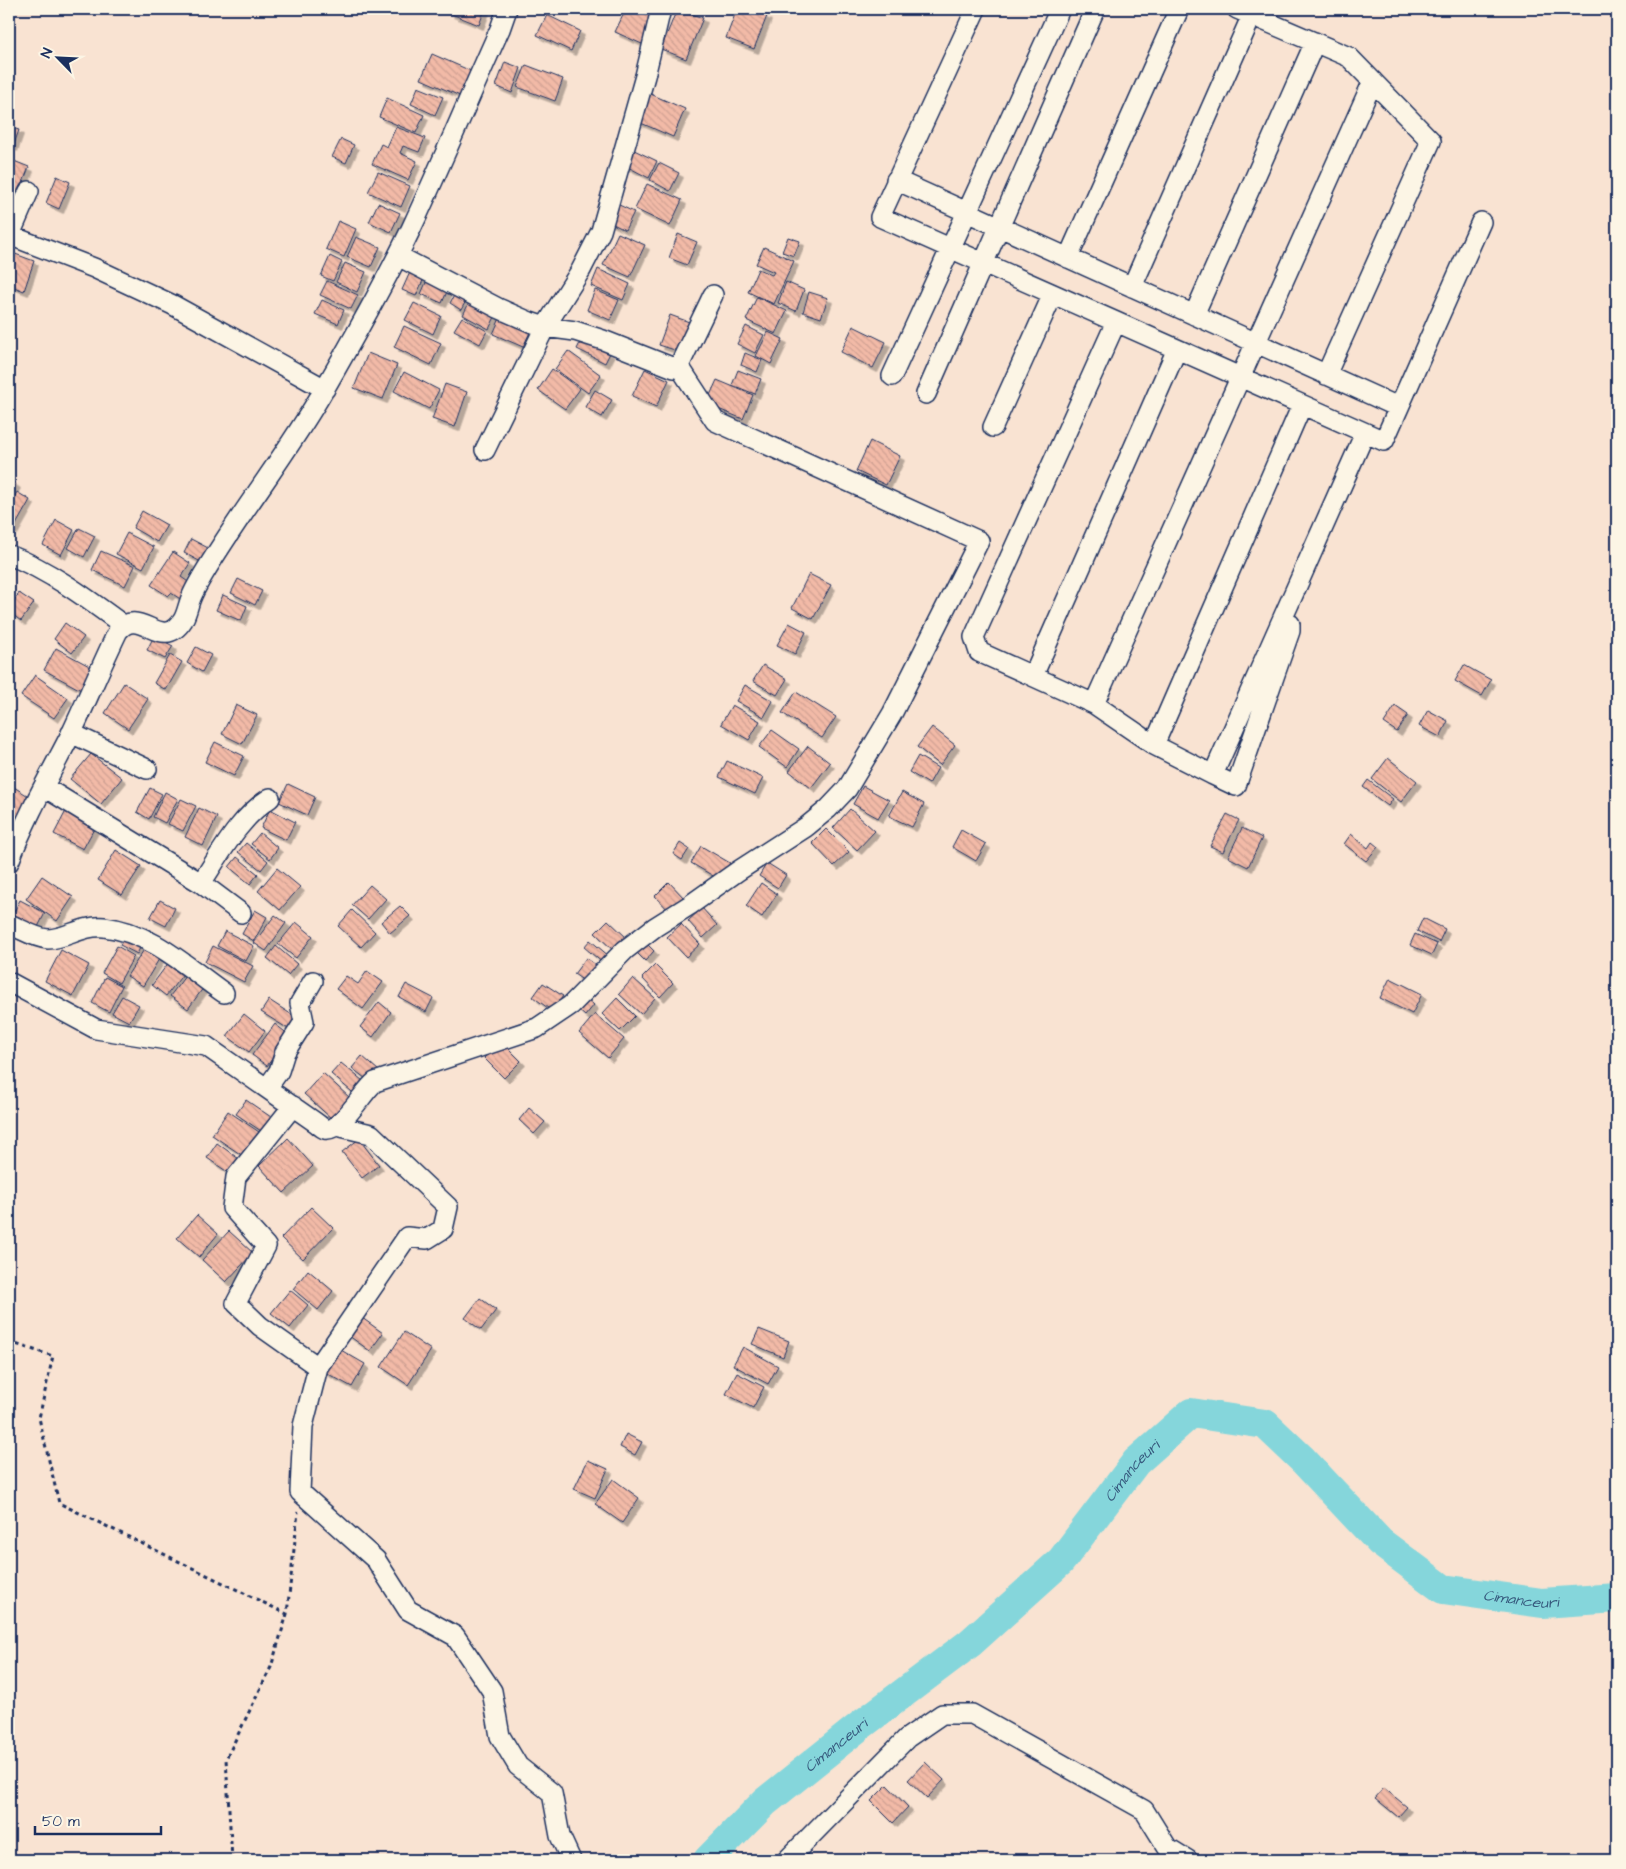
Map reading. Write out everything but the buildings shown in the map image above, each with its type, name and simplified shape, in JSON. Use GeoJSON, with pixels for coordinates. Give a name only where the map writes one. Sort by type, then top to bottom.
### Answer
{"type":"FeatureCollection","features":[{"type":"Feature","properties":{"kind":"street"},"geometry":{"type":"LineString","coordinates":[[9,862],[30,813],[71,733],[118,631],[128,622],[134,622],[161,632],[170,630],[183,620],[190,598],[204,574],[294,440],[325,389],[398,256],[507,9]]}},
{"type":"Feature","properties":{"kind":"street"},"geometry":{"type":"LineString","coordinates":[[485,450],[545,327],[580,270],[601,231],[646,76],[661,9]]}},
{"type":"Feature","properties":{"kind":"street"},"geometry":{"type":"LineString","coordinates":[[976,9],[880,217],[1384,442],[1481,222]]}},
{"type":"Feature","properties":{"kind":"street"},"geometry":{"type":"LineString","coordinates":[[892,376],[1060,9]]}},
{"type":"Feature","properties":{"kind":"street"},"geometry":{"type":"LineString","coordinates":[[926,394],[1095,9]]}},
{"type":"Feature","properties":{"kind":"street"},"geometry":{"type":"LineString","coordinates":[[1068,258],[1179,9]]}},
{"type":"Feature","properties":{"kind":"street"},"geometry":{"type":"LineString","coordinates":[[1132,287],[1245,12],[1350,56],[1431,141],[1326,375]]}},
{"type":"Feature","properties":{"kind":"street"},"geometry":{"type":"LineString","coordinates":[[1194,315],[1315,42]]}},
{"type":"Feature","properties":{"kind":"street"},"geometry":{"type":"LineString","coordinates":[[1094,704],[1373,81]]}},
{"type":"Feature","properties":{"kind":"street"},"geometry":{"type":"LineString","coordinates":[[896,180],[1398,407]]}},
{"type":"Feature","properties":{"kind":"street"},"geometry":{"type":"LineString","coordinates":[[29,191],[9,235],[94,268],[172,305],[325,389]]}},
{"type":"Feature","properties":{"kind":"street"},"geometry":{"type":"LineString","coordinates":[[398,256],[498,308],[545,327],[575,330],[671,368],[679,366],[713,295]]}},
{"type":"Feature","properties":{"kind":"street"},"geometry":{"type":"LineString","coordinates":[[993,427],[1052,294]]}},
{"type":"Feature","properties":{"kind":"street"},"geometry":{"type":"LineString","coordinates":[[1116,322],[974,637],[979,652],[1094,704],[1154,745],[1236,786],[1290,631],[1290,602]]}},
{"type":"Feature","properties":{"kind":"street"},"geometry":{"type":"LineString","coordinates":[[1033,676],[1177,349]]}},
{"type":"Feature","properties":{"kind":"street"},"geometry":{"type":"LineString","coordinates":[[9,982],[96,1028],[206,1046],[325,1129],[331,1129],[345,1119],[368,1087],[375,1082],[537,1028],[571,1004],[625,950],[655,927],[690,905],[738,870],[806,827],[828,809],[847,789],[892,714],[979,541],[715,421],[679,366]]}},
{"type":"Feature","properties":{"kind":"street"},"geometry":{"type":"LineString","coordinates":[[1154,745],[1302,405]]}},
{"type":"Feature","properties":{"kind":"street"},"geometry":{"type":"LineString","coordinates":[[1213,775],[1365,433]]}},
{"type":"Feature","properties":{"kind":"street"},"geometry":{"type":"LineString","coordinates":[[9,555],[61,582],[94,603],[123,625]]}},
{"type":"Feature","properties":{"kind":"street"},"geometry":{"type":"LineString","coordinates":[[71,733],[147,769]]}},
{"type":"Feature","properties":{"kind":"street"},"geometry":{"type":"LineString","coordinates":[[44,787],[201,883],[241,913]]}},
{"type":"Feature","properties":{"kind":"street"},"geometry":{"type":"LineString","coordinates":[[201,883],[230,839],[250,814],[270,798]]}},
{"type":"Feature","properties":{"kind":"street"},"geometry":{"type":"LineString","coordinates":[[9,924],[46,939],[84,928],[104,927],[134,934],[149,940],[224,993]]}},
{"type":"Feature","properties":{"kind":"street"},"geometry":{"type":"LineString","coordinates":[[267,1088],[279,1071],[285,1052],[304,1022],[300,1003],[313,981]]}},
{"type":"Feature","properties":{"kind":"street"},"geometry":{"type":"LineString","coordinates":[[293,1106],[236,1177],[232,1208],[266,1246],[236,1303],[260,1326],[318,1367]]}},
{"type":"Feature","properties":{"kind":"street"},"geometry":{"type":"LineString","coordinates":[[337,1126],[371,1134],[448,1207],[442,1229],[427,1240],[407,1237],[318,1367],[303,1426],[300,1492],[376,1560],[408,1610],[455,1636],[492,1691],[500,1736],[518,1766],[552,1793],[560,1836],[570,1860]]}},
{"type":"Feature","properties":{"kind":"street"},"geometry":{"type":"LineString","coordinates":[[786,1860],[907,1738],[942,1714],[972,1714],[1144,1810],[1167,1847],[1188,1860]]}},
{"type":"Feature","properties":{"kind":"path"},"geometry":{"type":"LineString","coordinates":[[9,1342],[53,1356],[39,1418],[59,1503],[287,1614]]}},
{"type":"Feature","properties":{"kind":"path"},"geometry":{"type":"LineString","coordinates":[[232,1860],[226,1759],[272,1667],[287,1614],[300,1492]]}},
{"type":"Feature","properties":{"kind":"waterway","name":"Cimanceuri"},"geometry":{"type":"LineString","coordinates":[[708,1860],[765,1802],[861,1725],[970,1643],[1061,1561],[1136,1462],[1191,1413],[1265,1424],[1303,1460],[1380,1542],[1443,1589],[1542,1603],[1617,1598]]}}]}
